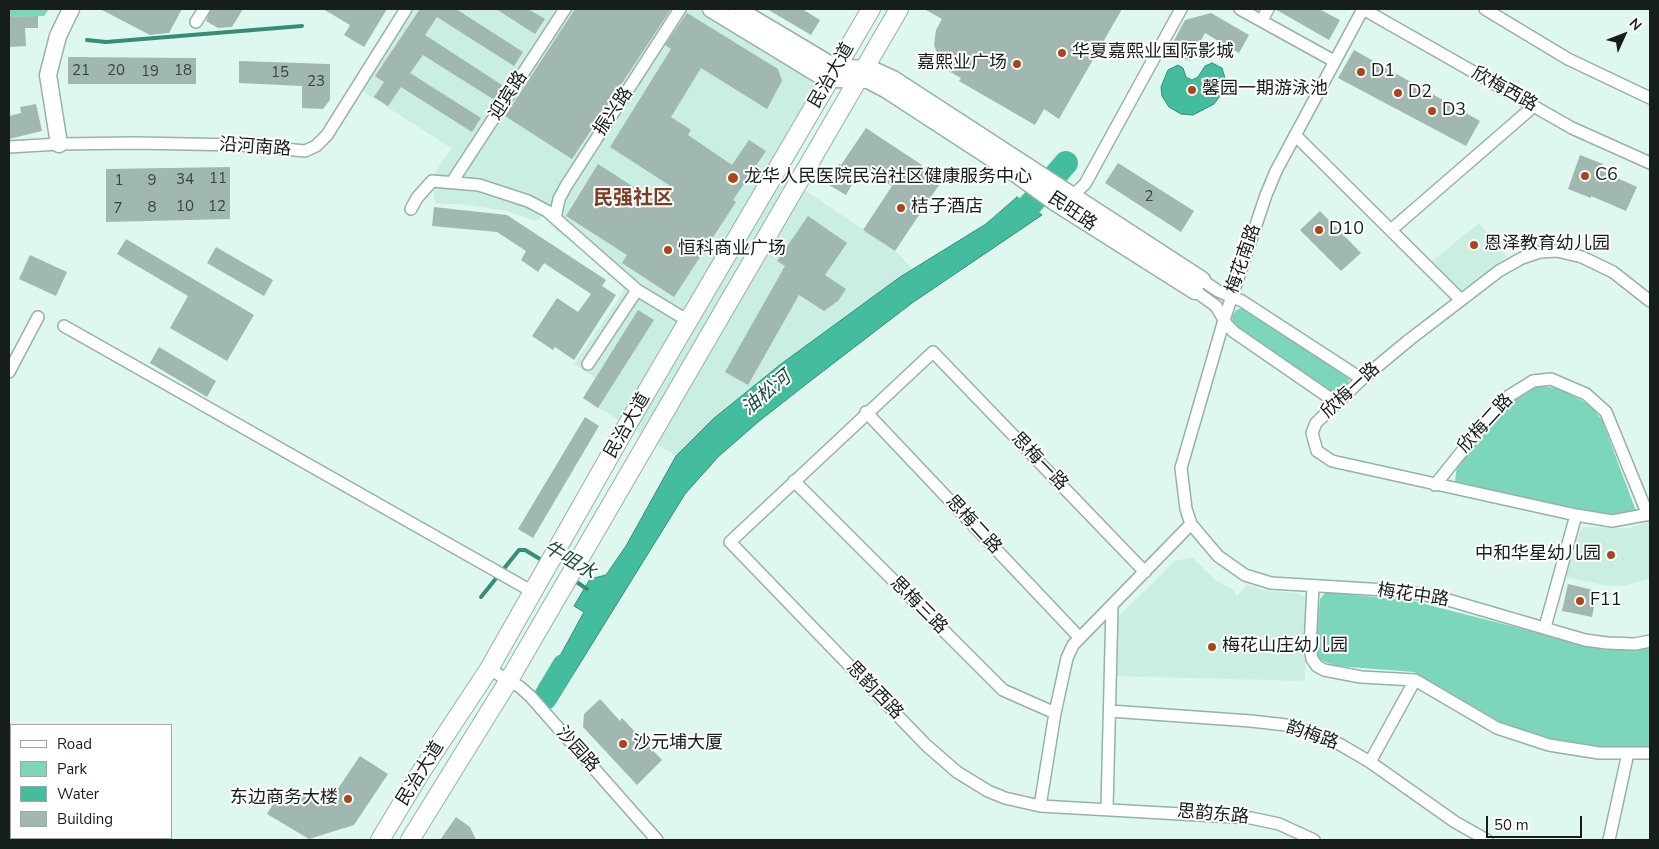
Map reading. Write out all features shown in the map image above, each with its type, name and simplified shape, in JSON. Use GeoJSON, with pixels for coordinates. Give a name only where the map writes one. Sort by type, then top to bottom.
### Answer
{"type":"FeatureCollection","features":[{"type":"Feature","properties":{"kind":"main road"},"geometry":{"type":"LineString","coordinates":[[59,144],[48,75],[57,41],[70,9]]}},
{"type":"Feature","properties":{"kind":"main road","name":"民旺路"},"geometry":{"type":"LineString","coordinates":[[711,9],[816,72],[862,73],[877,70],[901,84],[1064,200],[1198,286]]}},
{"type":"Feature","properties":{"kind":"main road","name":"民旺路"},"geometry":{"type":"LineString","coordinates":[[737,9],[809,53],[834,72]]}},
{"type":"Feature","properties":{"kind":"main road","name":"民治大道"},"geometry":{"type":"LineString","coordinates":[[380,840],[419,775],[489,669],[872,9]]}},
{"type":"Feature","properties":{"kind":"main road","name":"民治大道"},"geometry":{"type":"LineString","coordinates":[[410,840],[509,680],[899,9]]}},
{"type":"Feature","properties":{"kind":"street"},"geometry":{"type":"LineString","coordinates":[[196,22],[204,9]]}},
{"type":"Feature","properties":{"kind":"street","name":"沿河南路"},"geometry":{"type":"LineString","coordinates":[[9,148],[59,144],[241,145],[305,151],[322,141],[406,9]]}},
{"type":"Feature","properties":{"kind":"street","name":"迎宾路"},"geometry":{"type":"LineString","coordinates":[[452,182],[565,9]]}},
{"type":"Feature","properties":{"kind":"street","name":"振兴路"},"geometry":{"type":"LineString","coordinates":[[555,218],[559,199],[566,186],[680,9]]}},
{"type":"Feature","properties":{"kind":"street"},"geometry":{"type":"LineString","coordinates":[[1064,200],[1085,184],[1181,9]]}},
{"type":"Feature","properties":{"kind":"street"},"geometry":{"type":"LineString","coordinates":[[1240,9],[1334,61]]}},
{"type":"Feature","properties":{"kind":"street"},"geometry":{"type":"LineString","coordinates":[[1262,20],[1268,9]]}},
{"type":"Feature","properties":{"kind":"street","name":"梅花南路"},"geometry":{"type":"LineString","coordinates":[[1191,524],[1183,494],[1181,463],[1232,296],[1266,195],[1295,135],[1363,9]]}},
{"type":"Feature","properties":{"kind":"street","name":"欣梅西路"},"geometry":{"type":"LineString","coordinates":[[1363,9],[1572,128],[1650,163]]}},
{"type":"Feature","properties":{"kind":"street"},"geometry":{"type":"LineString","coordinates":[[1485,9],[1576,63],[1650,98]]}},
{"type":"Feature","properties":{"kind":"street"},"geometry":{"type":"LineString","coordinates":[[1391,230],[1534,106]]}},
{"type":"Feature","properties":{"kind":"street"},"geometry":{"type":"LineString","coordinates":[[1295,135],[1460,299]]}},
{"type":"Feature","properties":{"kind":"street"},"geometry":{"type":"LineString","coordinates":[[411,209],[417,198],[432,181],[452,182],[505,192],[541,207],[587,243],[637,290],[690,322]]}},
{"type":"Feature","properties":{"kind":"street","name":"欣梅一路"},"geometry":{"type":"LineString","coordinates":[[1649,514],[1612,521],[1576,515],[1332,462],[1322,456],[1312,441],[1314,427],[1362,379],[1460,299],[1499,271],[1522,258],[1540,252],[1557,251],[1582,257],[1600,265],[1628,282],[1650,301]]}},
{"type":"Feature","properties":{"kind":"street","name":"民旺路"},"geometry":{"type":"LineString","coordinates":[[1198,286],[1232,296],[1362,379]]}},
{"type":"Feature","properties":{"kind":"street","name":"民旺路"},"geometry":{"type":"LineString","coordinates":[[1198,286],[1216,306],[1234,332],[1337,403]]}},
{"type":"Feature","properties":{"kind":"street"},"geometry":{"type":"LineString","coordinates":[[588,364],[637,290]]}},
{"type":"Feature","properties":{"kind":"street"},"geometry":{"type":"LineString","coordinates":[[9,372],[38,317]]}},
{"type":"Feature","properties":{"kind":"street"},"geometry":{"type":"LineString","coordinates":[[64,326],[488,566],[510,578],[536,587]]}},
{"type":"Feature","properties":{"kind":"street","name":"思梅一路"},"geometry":{"type":"LineString","coordinates":[[866,412],[933,352],[1145,572]]}},
{"type":"Feature","properties":{"kind":"street","name":"欣梅二路"},"geometry":{"type":"LineString","coordinates":[[1435,484],[1509,396],[1533,381],[1551,380],[1586,394],[1606,412],[1649,514]]}},
{"type":"Feature","properties":{"kind":"street"},"geometry":{"type":"LineString","coordinates":[[794,481],[866,412]]}},
{"type":"Feature","properties":{"kind":"street","name":"思梅二路"},"geometry":{"type":"LineString","coordinates":[[866,412],[1079,637]]}},
{"type":"Feature","properties":{"kind":"street","name":"思韵西路"},"geometry":{"type":"LineString","coordinates":[[794,481],[730,542],[941,759],[988,791],[1005,798],[1040,806],[1107,808]]}},
{"type":"Feature","properties":{"kind":"street","name":"思梅三路"},"geometry":{"type":"LineString","coordinates":[[794,481],[1003,690],[1055,713]]}},
{"type":"Feature","properties":{"kind":"street"},"geometry":{"type":"LineString","coordinates":[[1545,627],[1576,515]]}},
{"type":"Feature","properties":{"kind":"street"},"geometry":{"type":"LineString","coordinates":[[1040,806],[1055,713],[1068,658],[1079,637],[1112,606],[1191,524]]}},
{"type":"Feature","properties":{"kind":"street","name":"梅花中路"},"geometry":{"type":"LineString","coordinates":[[1191,524],[1218,556],[1245,575],[1271,583],[1402,591],[1438,597],[1585,640],[1635,644],[1650,641]]}},
{"type":"Feature","properties":{"kind":"street"},"geometry":{"type":"LineString","coordinates":[[1313,586],[1310,648],[1312,659],[1316,666],[1339,674],[1415,680],[1491,725],[1524,738],[1569,749],[1628,754],[1650,753]]}},
{"type":"Feature","properties":{"kind":"street"},"geometry":{"type":"LineString","coordinates":[[1107,808],[1112,606]]}},
{"type":"Feature","properties":{"kind":"street","name":"沙园路"},"geometry":{"type":"LineString","coordinates":[[489,669],[509,680],[531,697],[657,840]]}},
{"type":"Feature","properties":{"kind":"street"},"geometry":{"type":"LineString","coordinates":[[1370,762],[1415,680]]}},
{"type":"Feature","properties":{"kind":"street","name":"韵梅路"},"geometry":{"type":"LineString","coordinates":[[1110,711],[1286,725],[1314,733],[1342,745],[1370,762],[1447,817],[1487,840]]}},
{"type":"Feature","properties":{"kind":"street"},"geometry":{"type":"LineString","coordinates":[[1609,840],[1628,754]]}},
{"type":"Feature","properties":{"kind":"street","name":"思韵东路"},"geometry":{"type":"LineString","coordinates":[[1107,808],[1251,818],[1279,824],[1314,840]]}},
{"type":"Feature","properties":{"kind":"shaded area"},"geometry":{"type":"Polygon","coordinates":[[[414,9],[701,9],[825,82],[769,166],[895,251],[913,269],[781,364],[713,419],[676,456],[583,398],[595,378],[574,364],[622,294],[624,287],[571,240],[555,230],[544,216],[536,221],[507,211],[461,204],[435,204],[432,177],[451,148],[362,91],[414,9]]]}},
{"type":"Feature","properties":{"kind":"shaded area","name":"恩泽教育幼儿园"},"geometry":{"type":"Polygon","coordinates":[[[1479,223],[1507,257],[1460,291],[1431,262],[1479,223]]]}},
{"type":"Feature","properties":{"kind":"shaded area","name":"中和华星幼儿园"},"geometry":{"type":"Polygon","coordinates":[[[1650,521],[1650,578],[1625,586],[1604,585],[1566,577],[1579,533],[1584,527],[1630,528],[1650,521]]]}},
{"type":"Feature","properties":{"kind":"shaded area","name":"梅花山庄幼儿园"},"geometry":{"type":"Polygon","coordinates":[[[1192,557],[1215,580],[1233,590],[1237,596],[1247,585],[1268,591],[1297,593],[1307,598],[1305,681],[1116,676],[1118,617],[1175,561],[1192,557]]]}},
{"type":"Feature","properties":{"kind":"green space"},"geometry":{"type":"Polygon","coordinates":[[[9,9],[49,9],[44,16],[9,17],[9,9]]]}},
{"type":"Feature","properties":{"kind":"green space"},"geometry":{"type":"Polygon","coordinates":[[[1242,308],[1347,376],[1349,379],[1347,385],[1333,395],[1240,333],[1233,324],[1232,317],[1236,310],[1242,308]]]}},
{"type":"Feature","properties":{"kind":"green space"},"geometry":{"type":"Polygon","coordinates":[[[1543,386],[1561,389],[1590,405],[1602,420],[1636,511],[1615,517],[1540,503],[1455,482],[1457,465],[1506,405],[1531,388],[1543,386]]]}},
{"type":"Feature","properties":{"kind":"green space"},"geometry":{"type":"Polygon","coordinates":[[[1326,592],[1413,601],[1605,650],[1650,645],[1650,746],[1620,749],[1588,747],[1546,738],[1502,723],[1414,672],[1336,666],[1320,660],[1315,649],[1320,599],[1326,592]]]}},
{"type":"Feature","properties":{"kind":"water","name":"馨园一期游泳池"},"geometry":{"type":"Polygon","coordinates":[[[1212,63],[1222,68],[1225,78],[1222,93],[1214,104],[1193,115],[1181,114],[1169,107],[1162,96],[1161,87],[1168,70],[1178,65],[1183,68],[1186,77],[1192,80],[1198,77],[1205,66],[1212,63]]]}},
{"type":"Feature","properties":{"kind":"water"},"geometry":{"type":"Polygon","coordinates":[[[1017,197],[1042,215],[912,303],[758,422],[718,457],[685,494],[556,702],[539,685],[561,654],[584,612],[574,606],[590,579],[606,575],[626,546],[676,456],[713,419],[781,364],[900,277],[986,224],[1017,197]]]}},
{"type":"Feature","properties":{"kind":"building"},"geometry":{"type":"Polygon","coordinates":[[[100,9],[182,9],[169,33],[150,35],[100,9]]]}},
{"type":"Feature","properties":{"kind":"building"},"geometry":{"type":"Polygon","coordinates":[[[211,9],[243,9],[232,27],[218,28],[206,21],[211,9]]]}},
{"type":"Feature","properties":{"kind":"building"},"geometry":{"type":"Polygon","coordinates":[[[323,9],[387,9],[364,47],[344,35],[350,25],[323,9]]]}},
{"type":"Feature","properties":{"kind":"building"},"geometry":{"type":"Polygon","coordinates":[[[420,9],[456,9],[523,52],[514,66],[437,17],[425,35],[502,85],[500,88],[503,90],[496,101],[423,55],[410,73],[481,118],[472,132],[401,87],[388,106],[374,97],[384,82],[375,76],[420,9]]]}},
{"type":"Feature","properties":{"kind":"building"},"geometry":{"type":"Polygon","coordinates":[[[496,9],[528,9],[545,19],[535,34],[496,9]]]}},
{"type":"Feature","properties":{"kind":"building"},"geometry":{"type":"Polygon","coordinates":[[[575,9],[671,9],[572,159],[505,116],[575,9]]]}},
{"type":"Feature","properties":{"kind":"building"},"geometry":{"type":"Polygon","coordinates":[[[767,9],[802,9],[820,20],[811,35],[767,9]]]}},
{"type":"Feature","properties":{"kind":"building","name":"嘉熙业广场"},"geometry":{"type":"Polygon","coordinates":[[[924,9],[1122,9],[1059,119],[1044,109],[1035,125],[959,81],[961,78],[947,70],[939,59],[934,45],[936,30],[942,19],[924,9]]]}},
{"type":"Feature","properties":{"kind":"building"},"geometry":{"type":"Polygon","coordinates":[[[1275,9],[1319,9],[1340,20],[1329,40],[1275,9]]]}},
{"type":"Feature","properties":{"kind":"building"},"geometry":{"type":"Polygon","coordinates":[[[687,13],[778,69],[782,81],[767,109],[701,68],[671,117],[691,130],[688,135],[732,165],[749,140],[766,151],[733,200],[736,202],[674,297],[622,263],[627,255],[566,216],[598,164],[660,204],[672,187],[610,147],[671,49],[665,45],[687,13]]]}},
{"type":"Feature","properties":{"kind":"building"},"geometry":{"type":"Polygon","coordinates":[[[1211,13],[1249,35],[1239,53],[1205,33],[1190,61],[1169,50],[1185,20],[1211,13]]]}},
{"type":"Feature","properties":{"kind":"building"},"geometry":{"type":"Polygon","coordinates":[[[38,16],[38,28],[25,28],[26,46],[9,47],[9,17],[38,16]]]}},
{"type":"Feature","properties":{"kind":"building"},"geometry":{"type":"Polygon","coordinates":[[[1354,50],[1480,121],[1466,146],[1338,78],[1354,50]]]}},
{"type":"Feature","properties":{"kind":"building"},"geometry":{"type":"Polygon","coordinates":[[[68,57],[196,58],[196,84],[68,84],[68,57]]]}},
{"type":"Feature","properties":{"kind":"building"},"geometry":{"type":"Polygon","coordinates":[[[239,61],[330,64],[330,100],[323,109],[302,108],[302,86],[239,83],[239,61]]]}},
{"type":"Feature","properties":{"kind":"building"},"geometry":{"type":"Polygon","coordinates":[[[36,104],[42,131],[9,139],[9,116],[21,113],[20,107],[36,104]]]}},
{"type":"Feature","properties":{"kind":"building","name":"桔子酒店"},"geometry":{"type":"Polygon","coordinates":[[[866,128],[943,179],[895,251],[863,230],[892,186],[862,167],[846,195],[827,184],[839,164],[841,165],[866,128]]]}},
{"type":"Feature","properties":{"kind":"building"},"geometry":{"type":"Polygon","coordinates":[[[1580,155],[1603,164],[1600,170],[1637,187],[1626,211],[1591,196],[1591,198],[1568,189],[1580,155]]]}},
{"type":"Feature","properties":{"kind":"building"},"geometry":{"type":"Polygon","coordinates":[[[1118,163],[1194,211],[1181,232],[1105,183],[1118,163]]]}},
{"type":"Feature","properties":{"kind":"building"},"geometry":{"type":"Polygon","coordinates":[[[230,167],[230,219],[106,222],[106,169],[230,167]]]}},
{"type":"Feature","properties":{"kind":"building"},"geometry":{"type":"Polygon","coordinates":[[[434,207],[507,215],[606,280],[602,286],[616,295],[574,360],[555,347],[553,350],[532,336],[557,298],[578,312],[591,294],[544,263],[538,272],[521,260],[526,251],[497,232],[432,226],[434,207]]]}},
{"type":"Feature","properties":{"kind":"building"},"geometry":{"type":"Polygon","coordinates":[[[1320,211],[1361,253],[1341,271],[1300,230],[1320,211]]]}},
{"type":"Feature","properties":{"kind":"building"},"geometry":{"type":"Polygon","coordinates":[[[808,216],[847,243],[825,275],[846,289],[838,301],[824,311],[799,295],[748,385],[725,372],[785,266],[777,261],[808,216]]]}},
{"type":"Feature","properties":{"kind":"building"},"geometry":{"type":"Polygon","coordinates":[[[126,239],[254,315],[227,361],[170,328],[188,296],[117,254],[126,239]]]}},
{"type":"Feature","properties":{"kind":"building"},"geometry":{"type":"Polygon","coordinates":[[[216,247],[273,280],[264,296],[207,263],[216,247]]]}},
{"type":"Feature","properties":{"kind":"building"},"geometry":{"type":"Polygon","coordinates":[[[30,255],[67,272],[56,296],[19,279],[30,255]]]}},
{"type":"Feature","properties":{"kind":"building"},"geometry":{"type":"Polygon","coordinates":[[[638,310],[654,320],[598,408],[583,398],[638,310]]]}},
{"type":"Feature","properties":{"kind":"building"},"geometry":{"type":"Polygon","coordinates":[[[159,347],[216,381],[207,397],[150,363],[159,347]]]}},
{"type":"Feature","properties":{"kind":"building"},"geometry":{"type":"Polygon","coordinates":[[[585,417],[599,426],[533,538],[518,529],[585,417]]]}},
{"type":"Feature","properties":{"kind":"building","name":"F11"},"geometry":{"type":"Polygon","coordinates":[[[1568,584],[1597,591],[1592,617],[1562,611],[1568,584]]]}},
{"type":"Feature","properties":{"kind":"building","name":"沙元埔大厦"},"geometry":{"type":"Polygon","coordinates":[[[600,699],[620,721],[622,718],[662,760],[637,785],[583,727],[584,714],[600,699]]]}},
{"type":"Feature","properties":{"kind":"building","name":"东边商务大楼"},"geometry":{"type":"Polygon","coordinates":[[[360,756],[388,774],[354,825],[309,839],[267,814],[273,804],[296,791],[314,802],[333,796],[360,756]]]}},
{"type":"Feature","properties":{"kind":"building"},"geometry":{"type":"Polygon","coordinates":[[[456,817],[470,827],[476,840],[440,840],[456,817]]]}},
{"type":"Feature","properties":{"kind":"waterway"},"geometry":{"type":"LineString","coordinates":[[87,40],[106,42],[302,26]]}},
{"type":"Feature","properties":{"kind":"waterway","name":"油松河"},"geometry":{"type":"LineString","coordinates":[[1003,225],[1029,206],[1066,163]]}},
{"type":"Feature","properties":{"kind":"waterway","name":"牛咀水"},"geometry":{"type":"LineString","coordinates":[[481,597],[519,550],[525,550],[545,562]]}},
{"type":"Feature","properties":{"kind":"waterway","name":"牛咀水"},"geometry":{"type":"LineString","coordinates":[[572,579],[587,589]]}},
{"type":"Feature","properties":{"kind":"waterway","name":"油松河"},"geometry":{"type":"LineString","coordinates":[[545,698],[564,666]]}},
{"type":"Feature","properties":{"kind":"place","name":"华夏嘉熙业国际影城"},"geometry":{"type":"Point","coordinates":[1062,53]}},
{"type":"Feature","properties":{"kind":"place","name":"嘉熙业广场"},"geometry":{"type":"Point","coordinates":[1017,64]}},
{"type":"Feature","properties":{"kind":"place","name":"D1"},"geometry":{"type":"Point","coordinates":[1361,72]}},
{"type":"Feature","properties":{"kind":"place","name":"馨园一期游泳池"},"geometry":{"type":"Point","coordinates":[1192,90]}},
{"type":"Feature","properties":{"kind":"place","name":"D2"},"geometry":{"type":"Point","coordinates":[1398,93]}},
{"type":"Feature","properties":{"kind":"place","name":"D3"},"geometry":{"type":"Point","coordinates":[1432,111]}},
{"type":"Feature","properties":{"kind":"place","name":"C6"},"geometry":{"type":"Point","coordinates":[1585,176]}},
{"type":"Feature","properties":{"kind":"place","name":"龙华人民医院民治社区健康服务中心"},"geometry":{"type":"Point","coordinates":[733,178]}},
{"type":"Feature","properties":{"kind":"place","name":"桔子酒店"},"geometry":{"type":"Point","coordinates":[901,208]}},
{"type":"Feature","properties":{"kind":"place","name":"D10"},"geometry":{"type":"Point","coordinates":[1319,230]}},
{"type":"Feature","properties":{"kind":"place","name":"恩泽教育幼儿园"},"geometry":{"type":"Point","coordinates":[1474,245]}},
{"type":"Feature","properties":{"kind":"place","name":"恒科商业广场"},"geometry":{"type":"Point","coordinates":[668,250]}},
{"type":"Feature","properties":{"kind":"place","name":"中和华星幼儿园"},"geometry":{"type":"Point","coordinates":[1611,555]}},
{"type":"Feature","properties":{"kind":"place","name":"F11"},"geometry":{"type":"Point","coordinates":[1580,601]}},
{"type":"Feature","properties":{"kind":"place","name":"梅花山庄幼儿园"},"geometry":{"type":"Point","coordinates":[1212,647]}},
{"type":"Feature","properties":{"kind":"place","name":"沙元埔大厦"},"geometry":{"type":"Point","coordinates":[623,744]}},
{"type":"Feature","properties":{"kind":"place","name":"东边商务大楼"},"geometry":{"type":"Point","coordinates":[348,799]}},
{"type":"Feature","properties":{"kind":"district","name":"民强社区"},"geometry":{"type":"Point","coordinates":[633,199]}}]}
